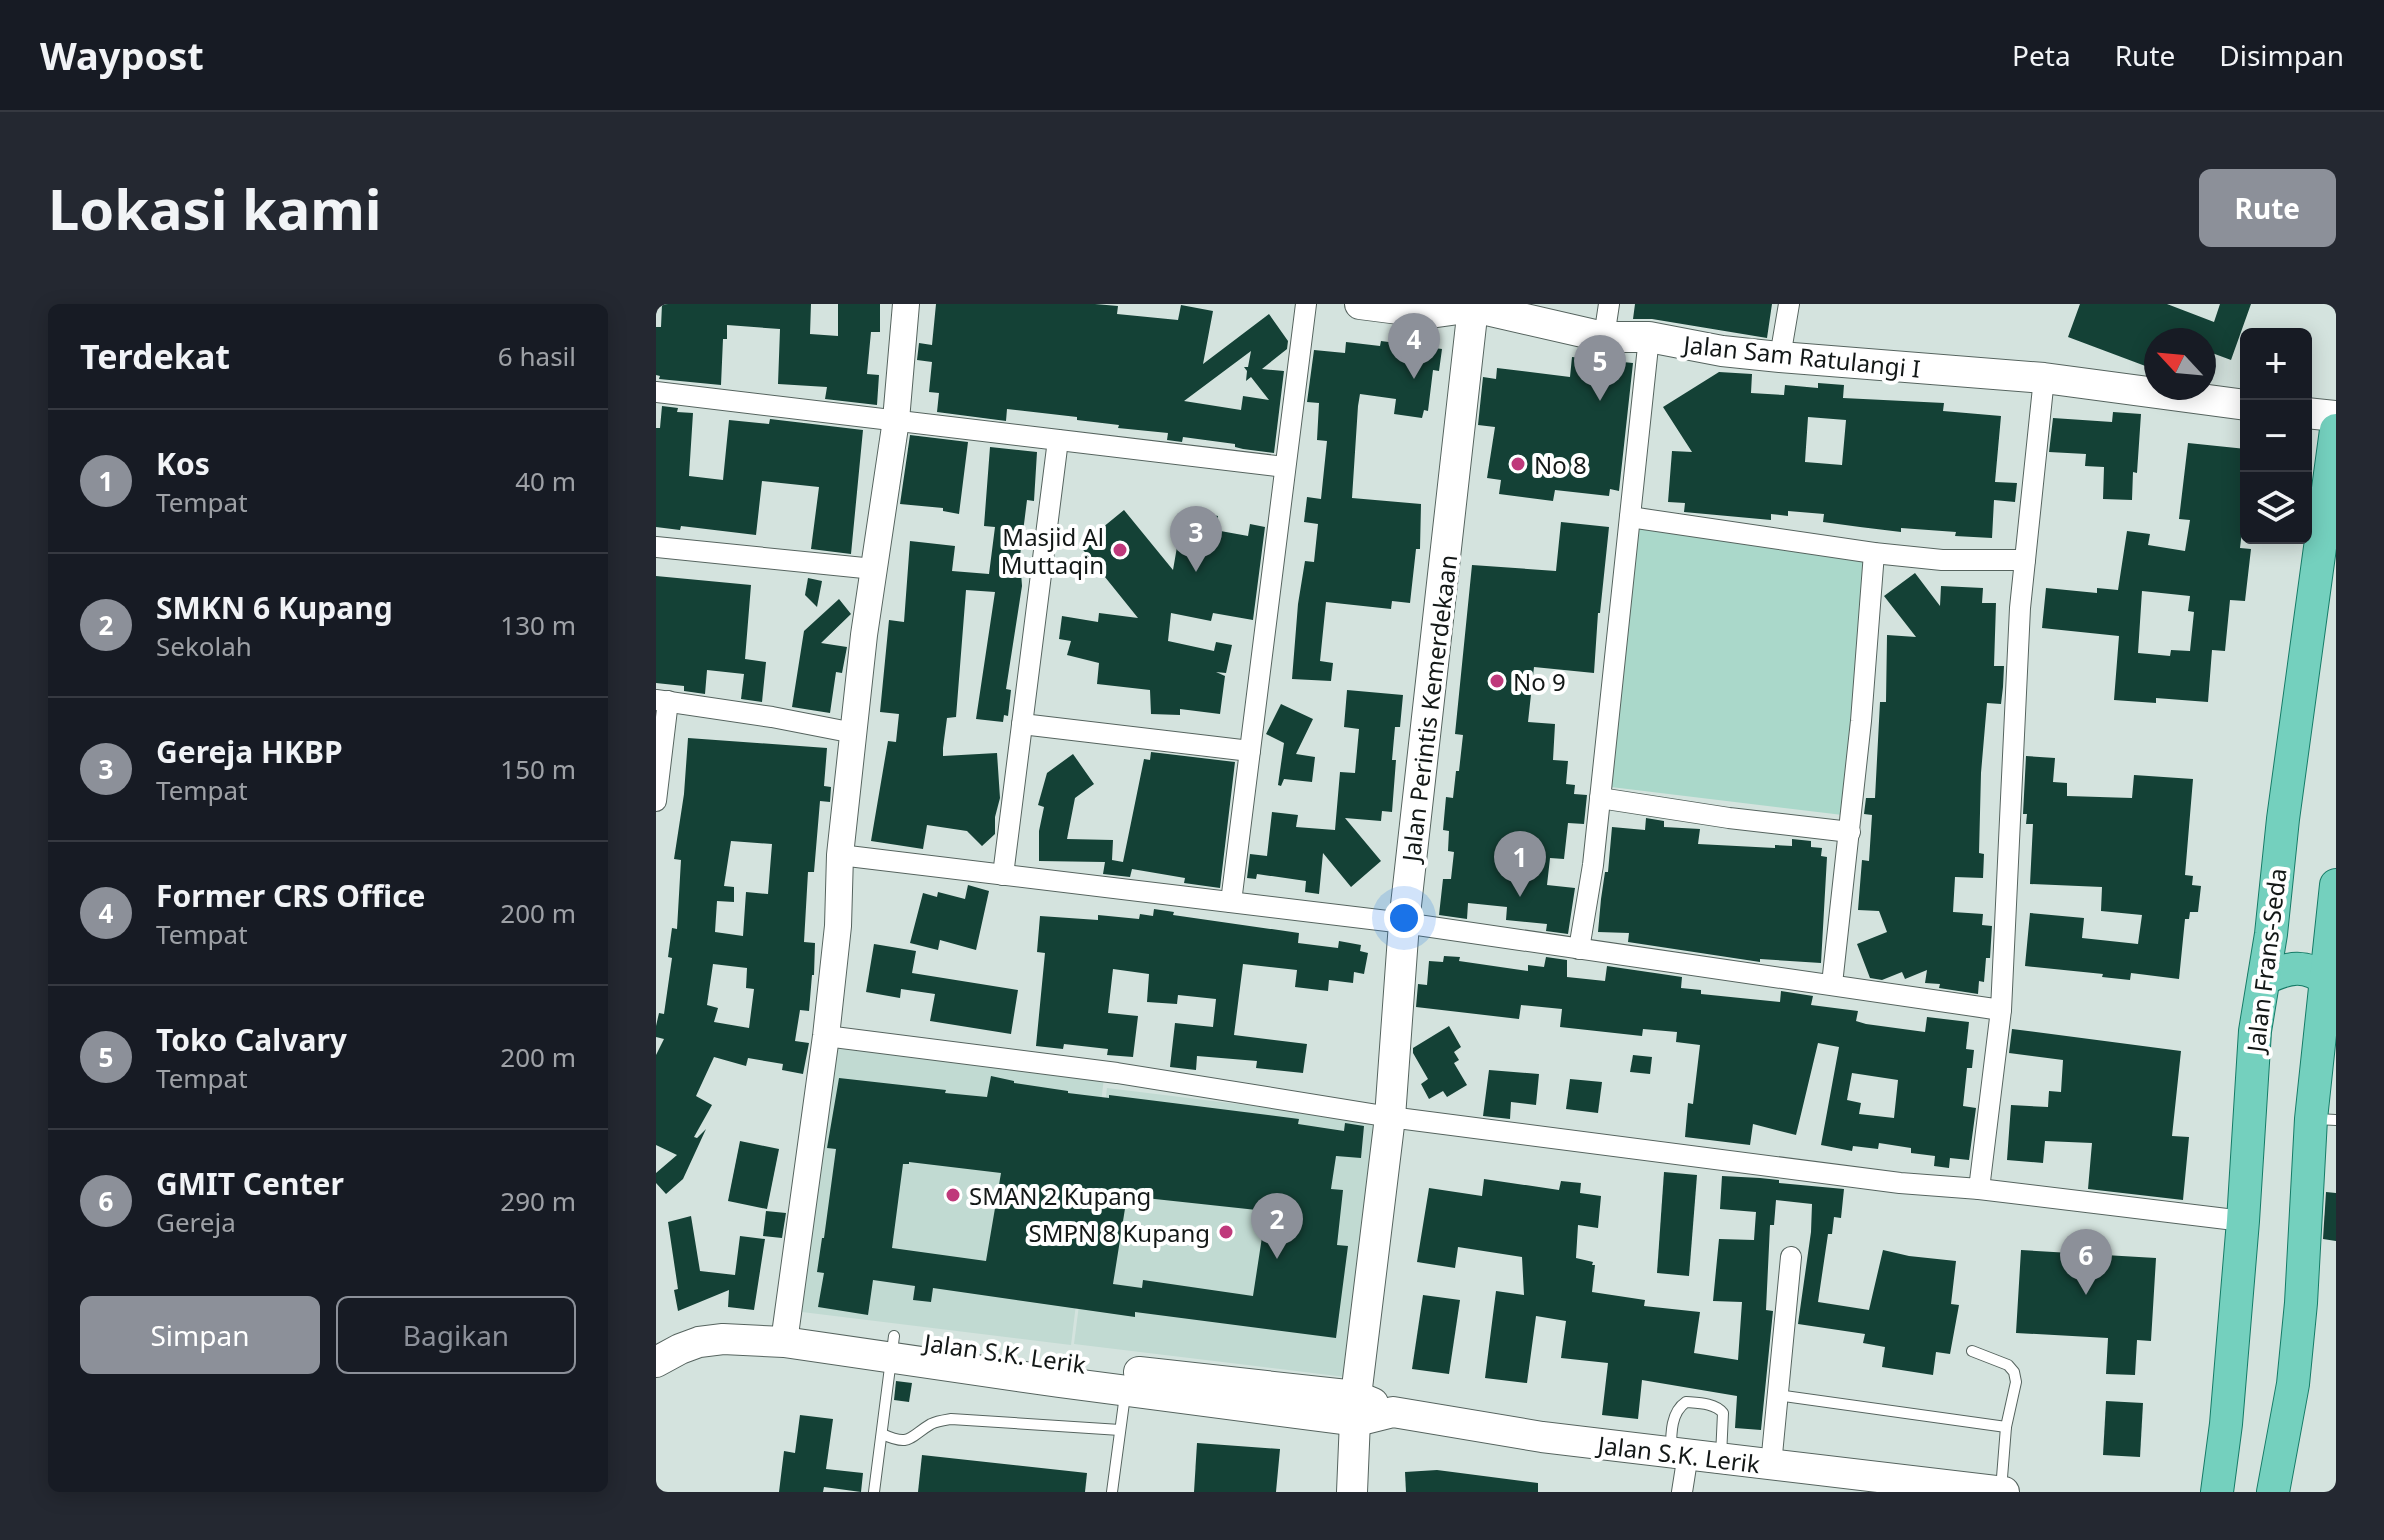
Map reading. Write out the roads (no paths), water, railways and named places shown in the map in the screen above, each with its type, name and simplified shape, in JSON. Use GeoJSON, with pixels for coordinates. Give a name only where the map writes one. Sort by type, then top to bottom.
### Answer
{"type":"FeatureCollection","features":[{"type":"Feature","properties":{"kind":"main road","name":"Jalan Sam Ratulangi I"},"geometry":{"type":"LineString","coordinates":[[1360,304],[1473,307],[1604,337],[1649,337],[1722,351],[2044,378],[2240,404]]}},
{"type":"Feature","properties":{"kind":"main road","name":"Jalan Perintis Kemerdekaan"},"geometry":{"type":"LineString","coordinates":[[1352,1492],[1357,1408],[1390,1117],[1404,923],[1473,307]]}},
{"type":"Feature","properties":{"kind":"main road"},"geometry":{"type":"LineString","coordinates":[[2312,414],[2336,416]]}},
{"type":"Feature","properties":{"kind":"main road","name":"Jalan Frans-Seda"},"geometry":{"type":"LineString","coordinates":[[2217,1492],[2226,1424],[2243,1221],[2255,1031],[2271,934],[2283,819],[2336,430]]}},
{"type":"Feature","properties":{"kind":"main road"},"geometry":{"type":"LineString","coordinates":[[2273,1492],[2293,1384],[2324,1119],[2329,937],[2336,885]]}},
{"type":"Feature","properties":{"kind":"main road"},"geometry":{"type":"LineString","coordinates":[[2271,934],[2299,949],[2310,950],[2329,937]]}},
{"type":"Feature","properties":{"kind":"main road"},"geometry":{"type":"LineString","coordinates":[[2264,979],[2279,971],[2297,968],[2312,970],[2327,981]]}},
{"type":"Feature","properties":{"kind":"main road","name":"Jalan S.K. Lerik"},"geometry":{"type":"LineString","coordinates":[[656,1340],[678,1328],[714,1323],[999,1362],[1127,1371],[1542,1437],[2002,1492]]}},
{"type":"Feature","properties":{"kind":"main road"},"geometry":{"type":"LineString","coordinates":[[656,1362],[699,1342],[785,1332]]}},
{"type":"Feature","properties":{"kind":"main road"},"geometry":{"type":"LineString","coordinates":[[999,1362],[1126,1386],[1357,1408]]}},
{"type":"Feature","properties":{"kind":"street"},"geometry":{"type":"LineString","coordinates":[[785,1332],[826,1036],[838,926],[840,855],[864,635],[896,420],[906,304]]}},
{"type":"Feature","properties":{"kind":"street"},"geometry":{"type":"LineString","coordinates":[[1231,902],[1306,304]]}},
{"type":"Feature","properties":{"kind":"street"},"geometry":{"type":"LineString","coordinates":[[1604,337],[1609,304]]}},
{"type":"Feature","properties":{"kind":"street"},"geometry":{"type":"LineString","coordinates":[[1780,357],[1789,304]]}},
{"type":"Feature","properties":{"kind":"street"},"geometry":{"type":"LineString","coordinates":[[1579,949],[1593,865],[1649,337]]}},
{"type":"Feature","properties":{"kind":"street"},"geometry":{"type":"LineString","coordinates":[[1979,1189],[2001,1010],[2020,608],[2044,378]]}},
{"type":"Feature","properties":{"kind":"street"},"geometry":{"type":"LineString","coordinates":[[656,392],[1285,467]]}},
{"type":"Feature","properties":{"kind":"street"},"geometry":{"type":"LineString","coordinates":[[1003,875],[1058,440]]}},
{"type":"Feature","properties":{"kind":"street"},"geometry":{"type":"LineString","coordinates":[[1630,517],[1874,553],[1942,560],[2025,560]]}},
{"type":"Feature","properties":{"kind":"street"},"geometry":{"type":"LineString","coordinates":[[656,547],[874,569]]}},
{"type":"Feature","properties":{"kind":"street"},"geometry":{"type":"LineString","coordinates":[[1832,984],[1850,832],[1874,553]]}},
{"type":"Feature","properties":{"kind":"street"},"geometry":{"type":"LineString","coordinates":[[656,801],[662,701],[854,733]]}},
{"type":"Feature","properties":{"kind":"street"},"geometry":{"type":"LineString","coordinates":[[1022,724],[1250,751]]}},
{"type":"Feature","properties":{"kind":"street"},"geometry":{"type":"LineString","coordinates":[[1600,798],[1729,818],[1850,832]]}},
{"type":"Feature","properties":{"kind":"street"},"geometry":{"type":"LineString","coordinates":[[840,855],[1404,923],[2001,1010]]}},
{"type":"Feature","properties":{"kind":"street"},"geometry":{"type":"LineString","coordinates":[[826,1036],[1117,1073],[1390,1117],[1900,1183],[1979,1189],[2243,1221]]}},
{"type":"Feature","properties":{"kind":"street"},"geometry":{"type":"LineString","coordinates":[[1771,1465],[1791,1257]]}},
{"type":"Feature","properties":{"kind":"street"},"geometry":{"type":"LineString","coordinates":[[1680,1453],[1682,1492]]}},
{"type":"Feature","properties":{"kind":"lane"},"geometry":{"type":"LineString","coordinates":[[874,1492],[892,1347]]}},
{"type":"Feature","properties":{"kind":"lane"},"geometry":{"type":"LineString","coordinates":[[1972,1351],[2008,1365],[2014,1372],[2016,1382],[2006,1427],[2002,1492]]}},
{"type":"Feature","properties":{"kind":"lane"},"geometry":{"type":"LineString","coordinates":[[1112,1492],[1126,1386]]}},
{"type":"Feature","properties":{"kind":"lane"},"geometry":{"type":"LineString","coordinates":[[1777,1395],[2006,1427]]}},
{"type":"Feature","properties":{"kind":"lane"},"geometry":{"type":"LineString","coordinates":[[1680,1453],[1671,1430],[1679,1407],[1686,1402],[1721,1409],[1721,1456]]}},
{"type":"Feature","properties":{"kind":"lane"},"geometry":{"type":"LineString","coordinates":[[882,1434],[895,1439],[910,1439],[932,1424],[951,1419],[1120,1430]]}},
{"type":"Feature","properties":{"kind":"place","name":"Former CRS Office"},"geometry":{"type":"Point","coordinates":[1414,379]}},
{"type":"Feature","properties":{"kind":"place","name":"Toko Calvary"},"geometry":{"type":"Point","coordinates":[1600,401]}},
{"type":"Feature","properties":{"kind":"place","name":"No 8"},"geometry":{"type":"Point","coordinates":[1518,464]}},
{"type":"Feature","properties":{"kind":"place","name":"Masjid Al Muttaqin"},"geometry":{"type":"Point","coordinates":[1120,550]}},
{"type":"Feature","properties":{"kind":"place","name":"Gereja HKBP"},"geometry":{"type":"Point","coordinates":[1196,572]}},
{"type":"Feature","properties":{"kind":"place","name":"No 9"},"geometry":{"type":"Point","coordinates":[1497,681]}},
{"type":"Feature","properties":{"kind":"place","name":"Kos"},"geometry":{"type":"Point","coordinates":[1520,897]}},
{"type":"Feature","properties":{"kind":"place","name":"SMAN 2 Kupang"},"geometry":{"type":"Point","coordinates":[953,1195]}},
{"type":"Feature","properties":{"kind":"place","name":"SMPN 8 Kupang"},"geometry":{"type":"Point","coordinates":[1226,1232]}},
{"type":"Feature","properties":{"kind":"place","name":"SMKN 6 Kupang"},"geometry":{"type":"Point","coordinates":[1277,1259]}},
{"type":"Feature","properties":{"kind":"place","name":"GMIT Center"},"geometry":{"type":"Point","coordinates":[2086,1295]}}]}
